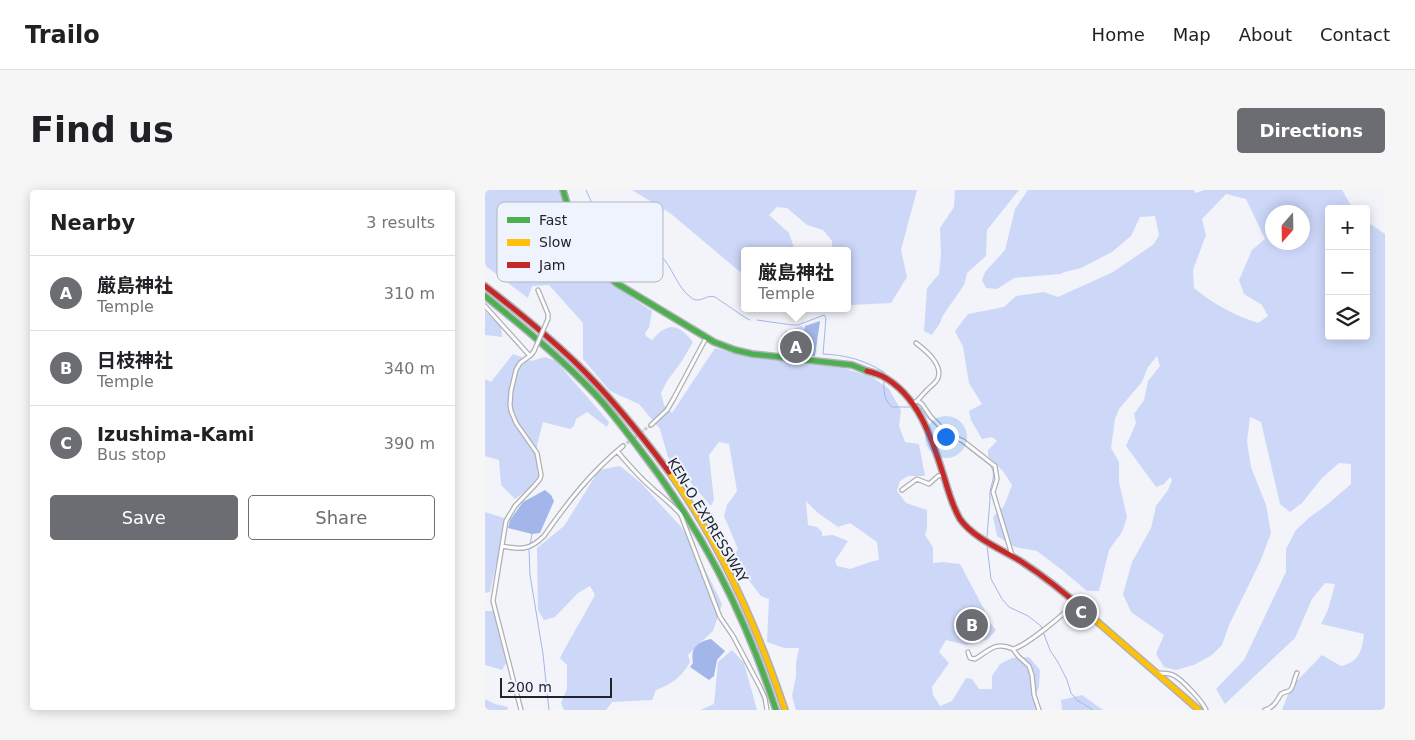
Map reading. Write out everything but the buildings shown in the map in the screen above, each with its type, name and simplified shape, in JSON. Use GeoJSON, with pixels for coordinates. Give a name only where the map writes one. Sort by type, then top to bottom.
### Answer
{"type":"FeatureCollection","features":[{"type":"Feature","properties":{"kind":"main road"},"geometry":{"type":"LineString","coordinates":[[615,282],[721,346],[744,352],[852,364],[884,378],[905,394],[915,405],[924,423],[955,509],[965,524],[977,536],[1044,576],[1199,710]]}},
{"type":"Feature","properties":{"kind":"main road","name":"KEN-O EXPRESSWAY"},"geometry":{"type":"LineString","coordinates":[[485,286],[534,325],[585,373],[623,414],[659,460],[693,510],[743,600],[786,710]]}},
{"type":"Feature","properties":{"kind":"main road","name":"KEN-O EXPRESSWAY"},"geometry":{"type":"LineString","coordinates":[[485,296],[540,341],[592,390],[640,448],[665,482],[710,553],[739,611],[763,669],[776,710]]}},
{"type":"Feature","properties":{"kind":"street"},"geometry":{"type":"LineString","coordinates":[[521,710],[493,601],[507,518],[521,499],[540,479],[541,475],[537,453],[516,423],[511,411],[511,391],[516,370],[520,363],[534,351],[548,319],[548,314],[538,290]]}},
{"type":"Feature","properties":{"kind":"street"},"geometry":{"type":"LineString","coordinates":[[485,306],[529,356]]}},
{"type":"Feature","properties":{"kind":"street"},"geometry":{"type":"LineString","coordinates":[[651,425],[667,410],[706,338]]}},
{"type":"Feature","properties":{"kind":"street"},"geometry":{"type":"LineString","coordinates":[[916,343],[935,362],[938,369],[938,379],[915,405],[924,407],[947,433],[963,441],[995,466],[997,479],[993,492],[1012,556]]}},
{"type":"Feature","properties":{"kind":"street"},"geometry":{"type":"LineString","coordinates":[[502,546],[520,549],[537,543],[596,469],[623,446]]}},
{"type":"Feature","properties":{"kind":"street"},"geometry":{"type":"LineString","coordinates":[[617,451],[681,515],[720,617],[733,636],[757,680],[765,698],[767,710]]}},
{"type":"Feature","properties":{"kind":"street"},"geometry":{"type":"LineString","coordinates":[[902,490],[917,479],[929,484],[938,476],[943,475]]}},
{"type":"Feature","properties":{"kind":"street"},"geometry":{"type":"LineString","coordinates":[[1013,649],[1020,647],[1040,632],[1075,602]]}},
{"type":"Feature","properties":{"kind":"street"},"geometry":{"type":"LineString","coordinates":[[968,652],[970,658],[975,659],[999,645],[1013,649],[1029,666],[1034,695],[1039,710]]}},
{"type":"Feature","properties":{"kind":"street"},"geometry":{"type":"LineString","coordinates":[[1156,673],[1171,674],[1179,679],[1206,710]]}},
{"type":"Feature","properties":{"kind":"street"},"geometry":{"type":"LineString","coordinates":[[1265,710],[1278,701],[1281,694],[1292,688],[1293,678],[1297,673]]}},
{"type":"Feature","properties":{"kind":"shaded area"},"geometry":{"type":"Polygon","coordinates":[[[485,190],[560,190],[564,202],[497,202],[497,275],[485,264],[485,190]]]}},
{"type":"Feature","properties":{"kind":"shaded area"},"geometry":{"type":"Polygon","coordinates":[[[632,190],[917,190],[901,250],[907,277],[891,303],[852,305],[851,247],[832,247],[832,241],[823,230],[807,225],[787,208],[777,207],[769,215],[789,233],[794,247],[741,247],[741,273],[663,209],[663,202],[652,202],[632,190]]]}},
{"type":"Feature","properties":{"kind":"shaded area"},"geometry":{"type":"Polygon","coordinates":[[[955,190],[1019,190],[987,230],[986,256],[967,273],[964,285],[932,335],[924,331],[927,288],[939,274],[941,254],[940,228],[954,207],[955,190]]]}},
{"type":"Feature","properties":{"kind":"shaded area"},"geometry":{"type":"Polygon","coordinates":[[[1028,190],[1194,190],[1196,193],[1204,190],[1342,190],[1351,205],[1325,205],[1325,340],[1370,340],[1370,224],[1385,234],[1385,710],[1282,710],[1291,687],[1322,655],[1341,666],[1356,659],[1361,651],[1364,634],[1321,624],[1328,610],[1335,584],[1325,583],[1312,599],[1295,638],[1225,704],[1216,689],[1244,660],[1286,572],[1286,549],[1296,530],[1351,484],[1351,464],[1339,463],[1322,478],[1302,503],[1290,512],[1280,504],[1261,422],[1250,417],[1247,442],[1251,467],[1266,505],[1271,533],[1260,562],[1229,625],[1222,645],[1212,655],[1194,665],[1176,670],[1164,667],[1156,654],[1164,635],[1131,612],[1123,594],[1132,562],[1151,528],[1156,506],[1168,490],[1172,480],[1170,477],[1164,484],[1156,487],[1126,446],[1136,423],[1134,414],[1144,400],[1148,381],[1160,366],[1157,356],[1148,367],[1142,382],[1119,409],[1115,419],[1111,448],[1119,462],[1119,482],[1127,517],[1122,532],[1109,550],[1099,591],[1087,591],[1037,551],[1015,547],[997,536],[993,517],[1004,506],[1012,485],[1003,471],[988,456],[988,450],[997,441],[992,437],[982,439],[971,420],[969,411],[982,404],[969,383],[963,347],[955,331],[968,314],[1004,307],[1016,296],[1044,292],[1058,297],[1113,272],[1154,244],[1159,235],[1155,216],[1140,217],[1131,236],[1112,252],[1081,268],[1060,274],[1014,278],[997,289],[986,288],[982,280],[985,272],[1005,250],[1015,209],[1028,190]],[[1226,194],[1202,219],[1206,235],[1193,270],[1194,288],[1224,308],[1258,323],[1268,316],[1262,305],[1244,294],[1239,280],[1252,250],[1265,239],[1246,199],[1226,194]]]}},
{"type":"Feature","properties":{"kind":"shaded area"},"geometry":{"type":"Polygon","coordinates":[[[507,282],[611,282],[652,311],[649,328],[645,333],[646,336],[652,340],[669,327],[677,328],[684,333],[693,342],[661,393],[664,405],[672,413],[715,348],[746,357],[843,368],[872,377],[889,389],[901,410],[899,426],[905,442],[919,444],[925,476],[908,476],[900,481],[897,491],[906,503],[927,510],[925,535],[933,547],[933,563],[960,564],[985,611],[982,614],[996,630],[988,639],[966,645],[946,640],[939,652],[949,663],[932,687],[933,695],[940,706],[952,701],[966,678],[972,679],[979,689],[992,689],[992,676],[1000,664],[1012,658],[1029,657],[1040,670],[1039,687],[1033,701],[1039,710],[796,710],[792,696],[799,648],[784,648],[767,642],[769,599],[761,596],[732,559],[738,549],[724,516],[727,505],[737,491],[729,444],[719,442],[709,455],[714,500],[711,506],[668,457],[660,429],[639,404],[610,391],[583,359],[583,323],[549,285],[532,286],[528,298],[507,282]],[[806,501],[808,525],[817,527],[822,532],[822,536],[833,535],[848,541],[835,561],[837,566],[850,569],[879,560],[877,542],[850,523],[838,527],[818,513],[806,501]]]}},
{"type":"Feature","properties":{"kind":"shaded area"},"geometry":{"type":"Polygon","coordinates":[[[485,311],[501,327],[502,337],[485,335],[485,311]]]}},
{"type":"Feature","properties":{"kind":"shaded area"},"geometry":{"type":"Polygon","coordinates":[[[820,321],[815,356],[807,356],[803,354],[805,326],[820,321]]]}},
{"type":"Feature","properties":{"kind":"shaded area"},"geometry":{"type":"Polygon","coordinates":[[[801,326],[807,329],[805,353],[797,356],[790,349],[794,334],[793,329],[801,326]]]}},
{"type":"Feature","properties":{"kind":"shaded area"},"geometry":{"type":"Polygon","coordinates":[[[786,331],[798,332],[793,350],[785,348],[780,342],[781,336],[786,331]]]}},
{"type":"Feature","properties":{"kind":"shaded area"},"geometry":{"type":"Polygon","coordinates":[[[513,354],[532,361],[544,357],[555,360],[609,422],[607,427],[587,412],[576,419],[574,426],[570,429],[543,422],[537,445],[538,478],[530,488],[515,499],[501,485],[499,460],[485,456],[485,379],[491,382],[513,354]]]}},
{"type":"Feature","properties":{"kind":"shaded area"},"geometry":{"type":"Polygon","coordinates":[[[620,466],[641,483],[682,528],[722,604],[713,631],[688,655],[690,662],[684,672],[676,679],[656,690],[652,700],[612,702],[606,710],[564,710],[561,703],[567,689],[567,665],[560,658],[595,595],[590,586],[578,593],[555,617],[544,620],[538,610],[537,548],[564,526],[599,470],[620,466]]]}},
{"type":"Feature","properties":{"kind":"shaded area"},"geometry":{"type":"Polygon","coordinates":[[[545,490],[554,501],[540,533],[532,534],[508,528],[510,520],[523,502],[545,490]]]}},
{"type":"Feature","properties":{"kind":"shaded area"},"geometry":{"type":"Polygon","coordinates":[[[485,512],[504,518],[490,592],[485,593],[485,512]]]}},
{"type":"Feature","properties":{"kind":"shaded area"},"geometry":{"type":"Polygon","coordinates":[[[485,611],[494,611],[506,663],[502,670],[485,665],[485,611]]]}},
{"type":"Feature","properties":{"kind":"shaded area"},"geometry":{"type":"Polygon","coordinates":[[[711,639],[725,651],[717,660],[714,676],[709,680],[690,667],[693,663],[692,658],[696,646],[711,639]]]}},
{"type":"Feature","properties":{"kind":"shaded area"},"geometry":{"type":"Polygon","coordinates":[[[732,650],[744,663],[757,710],[700,710],[714,704],[718,662],[732,650]]]}},
{"type":"Feature","properties":{"kind":"shaded area"},"geometry":{"type":"Polygon","coordinates":[[[1082,695],[1103,710],[1062,710],[1061,700],[1082,695]]]}},
{"type":"Feature","properties":{"kind":"shaded area"},"geometry":{"type":"Polygon","coordinates":[[[485,699],[508,707],[507,710],[485,710],[485,699]]]}},
{"type":"Feature","properties":{"kind":"waterway"},"geometry":{"type":"LineString","coordinates":[[586,190],[591,202]]}},
{"type":"Feature","properties":{"kind":"waterway"},"geometry":{"type":"LineString","coordinates":[[663,258],[683,290],[693,299],[715,297],[750,320]]}},
{"type":"Feature","properties":{"kind":"waterway"},"geometry":{"type":"LineString","coordinates":[[757,320],[798,325],[824,315],[826,318],[823,354],[862,361],[884,372],[884,376]]}},
{"type":"Feature","properties":{"kind":"waterway"},"geometry":{"type":"LineString","coordinates":[[884,380],[886,398],[892,407],[913,407]]}},
{"type":"Feature","properties":{"kind":"waterway"},"geometry":{"type":"LineString","coordinates":[[917,407],[921,408],[926,416],[946,435],[960,442],[991,466],[994,474],[990,495],[987,537]]}},
{"type":"Feature","properties":{"kind":"waterway"},"geometry":{"type":"LineString","coordinates":[[530,545],[532,534]]}},
{"type":"Feature","properties":{"kind":"waterway"},"geometry":{"type":"LineString","coordinates":[[987,545],[991,579],[1002,599],[1009,607],[1028,616],[1041,626],[1050,650],[1067,680],[1071,693],[1077,700],[1093,710]]}},
{"type":"Feature","properties":{"kind":"waterway"},"geometry":{"type":"LineString","coordinates":[[529,549],[530,575],[543,654],[549,710]]}},
{"type":"Feature","properties":{"kind":"tunnel"},"geometry":{"type":"LineString","coordinates":[[623,446],[651,425]]}},
{"type":"Feature","properties":{"kind":"traffic: fast"},"geometry":{"type":"LineString","coordinates":[[563,190],[567,202]]}},
{"type":"Feature","properties":{"kind":"traffic: fast"},"geometry":{"type":"LineString","coordinates":[[615,282],[714,342],[735,350],[752,354],[852,365],[867,371]]}},
{"type":"Feature","properties":{"kind":"traffic: fast"},"geometry":{"type":"LineString","coordinates":[[485,296],[555,355],[595,394],[661,478],[682,508],[719,572],[750,639],[776,710]]}},
{"type":"Feature","properties":{"kind":"traffic: slow"},"geometry":{"type":"LineString","coordinates":[[669,472],[705,528],[736,587],[750,617],[785,710]]}},
{"type":"Feature","properties":{"kind":"traffic: slow"},"geometry":{"type":"LineString","coordinates":[[1085,611],[1199,710]]}},
{"type":"Feature","properties":{"kind":"traffic: jam"},"geometry":{"type":"LineString","coordinates":[[485,286],[542,332],[588,375],[624,415],[669,472]]}},
{"type":"Feature","properties":{"kind":"traffic: jam"},"geometry":{"type":"LineString","coordinates":[[867,371],[882,376],[895,385],[906,395],[915,408],[930,436],[953,505],[966,526],[980,538],[1039,573],[1085,611]]}},
{"type":"Feature","properties":{"kind":"place","name":"厳島神社"},"geometry":{"type":"Point","coordinates":[796,347]}},
{"type":"Feature","properties":{"kind":"place","name":"Izushima-Kami"},"geometry":{"type":"Point","coordinates":[1081,612]}},
{"type":"Feature","properties":{"kind":"place","name":"日枝神社"},"geometry":{"type":"Point","coordinates":[972,625]}}]}
